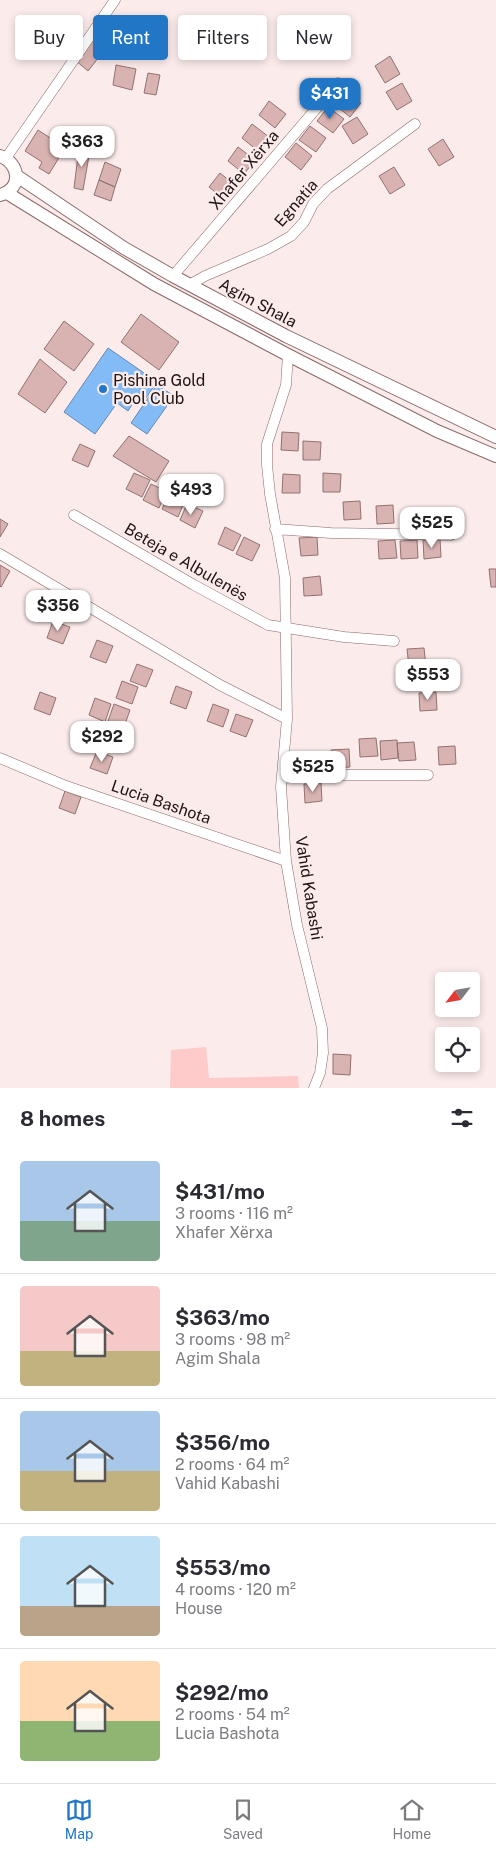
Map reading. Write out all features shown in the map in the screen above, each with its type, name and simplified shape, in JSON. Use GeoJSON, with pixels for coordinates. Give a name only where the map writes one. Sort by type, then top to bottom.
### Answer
{"type":"FeatureCollection","features":[{"type":"Feature","properties":{"kind":"main road","name":"Agim Shala"},"geometry":{"type":"LineString","coordinates":[[3,156],[12,162],[17,176],[124,248],[173,276],[319,352],[496,437]]}},
{"type":"Feature","properties":{"kind":"main road"},"geometry":{"type":"LineString","coordinates":[[3,194],[13,187],[17,176]]}},
{"type":"Feature","properties":{"kind":"main road","name":"Agim Shala"},"geometry":{"type":"LineString","coordinates":[[3,194],[154,284],[437,431],[496,456]]}},
{"type":"Feature","properties":{"kind":"street"},"geometry":{"type":"LineString","coordinates":[[3,156],[115,0]]}},
{"type":"Feature","properties":{"kind":"street","name":"Xhafer Xërxa"},"geometry":{"type":"LineString","coordinates":[[173,276],[338,82]]}},
{"type":"Feature","properties":{"kind":"street","name":"Egnatia"},"geometry":{"type":"LineString","coordinates":[[189,285],[205,276],[268,249],[291,236],[304,222],[312,204],[327,189],[415,124]]}},
{"type":"Feature","properties":{"kind":"street","name":"Vahid Kabashi"},"geometry":{"type":"LineString","coordinates":[[288,355],[286,385],[267,444],[267,466],[284,578],[287,628],[287,719],[282,778],[286,861],[297,925],[322,1028],[323,1052],[320,1073],[314,1088]]}},
{"type":"Feature","properties":{"kind":"street","name":"Beteja e Albulenës"},"geometry":{"type":"LineString","coordinates":[[74,515],[194,585],[268,625],[344,637],[394,641]]}},
{"type":"Feature","properties":{"kind":"street"},"geometry":{"type":"LineString","coordinates":[[276,529],[331,533],[451,535]]}},
{"type":"Feature","properties":{"kind":"street"},"geometry":{"type":"LineString","coordinates":[[0,554],[220,685],[287,719]]}},
{"type":"Feature","properties":{"kind":"street","name":"Lucia Bashota"},"geometry":{"type":"LineString","coordinates":[[0,758],[66,786],[286,861]]}},
{"type":"Feature","properties":{"kind":"street"},"geometry":{"type":"LineString","coordinates":[[282,778],[323,775],[428,775]]}},
{"type":"Feature","properties":{"kind":"shaded area"},"geometry":{"type":"Polygon","coordinates":[[[206,1047],[209,1078],[298,1076],[299,1088],[170,1088],[171,1050],[206,1047]]]}},
{"type":"Feature","properties":{"kind":"water","name":"Pishina Gold Pool Club"},"geometry":{"type":"Polygon","coordinates":[[[108,348],[157,382],[146,398],[139,393],[128,411],[117,403],[95,434],[64,412],[108,348]]]}},
{"type":"Feature","properties":{"kind":"water"},"geometry":{"type":"Polygon","coordinates":[[[157,385],[174,396],[147,434],[131,423],[157,385]]]}},
{"type":"Feature","properties":{"kind":"building"},"geometry":{"type":"Polygon","coordinates":[[[93,37],[93,60],[97,60],[88,71],[75,60],[83,60],[83,50],[93,37]]]}},
{"type":"Feature","properties":{"kind":"building"},"geometry":{"type":"Polygon","coordinates":[[[390,56],[400,74],[385,83],[375,66],[390,56]]]}},
{"type":"Feature","properties":{"kind":"building"},"geometry":{"type":"Polygon","coordinates":[[[116,65],[136,69],[132,90],[113,85],[116,65]]]}},
{"type":"Feature","properties":{"kind":"building"},"geometry":{"type":"Polygon","coordinates":[[[148,73],[160,75],[156,95],[144,93],[148,73]]]}},
{"type":"Feature","properties":{"kind":"building"},"geometry":{"type":"Polygon","coordinates":[[[402,83],[412,101],[397,110],[386,92],[402,83]]]}},
{"type":"Feature","properties":{"kind":"building"},"geometry":{"type":"Polygon","coordinates":[[[345,90],[361,103],[350,117],[334,104],[345,90]]]}},
{"type":"Feature","properties":{"kind":"building"},"geometry":{"type":"Polygon","coordinates":[[[269,101],[286,114],[275,128],[259,115],[269,101]]]}},
{"type":"Feature","properties":{"kind":"building"},"geometry":{"type":"Polygon","coordinates":[[[328,107],[344,119],[333,133],[317,121],[328,107]]]}},
{"type":"Feature","properties":{"kind":"building"},"geometry":{"type":"Polygon","coordinates":[[[357,117],[368,134],[353,144],[342,126],[357,117]]]}},
{"type":"Feature","properties":{"kind":"building"},"geometry":{"type":"Polygon","coordinates":[[[252,124],[269,137],[258,151],[242,138],[252,124]]]}},
{"type":"Feature","properties":{"kind":"building"},"geometry":{"type":"Polygon","coordinates":[[[310,126],[326,138],[316,152],[299,140],[310,126]]]}},
{"type":"Feature","properties":{"kind":"building"},"geometry":{"type":"Polygon","coordinates":[[[38,130],[55,141],[50,149],[60,156],[49,174],[39,168],[42,162],[25,151],[38,130]]]}},
{"type":"Feature","properties":{"kind":"building"},"geometry":{"type":"Polygon","coordinates":[[[443,139],[454,157],[439,166],[428,149],[443,139]]]}},
{"type":"Feature","properties":{"kind":"building"},"geometry":{"type":"Polygon","coordinates":[[[296,143],[312,156],[301,170],[285,157],[296,143]]]}},
{"type":"Feature","properties":{"kind":"building"},"geometry":{"type":"Polygon","coordinates":[[[79,147],[90,150],[83,190],[74,188],[79,147]]]}},
{"type":"Feature","properties":{"kind":"building"},"geometry":{"type":"Polygon","coordinates":[[[238,147],[255,160],[244,174],[228,161],[238,147]]]}},
{"type":"Feature","properties":{"kind":"building"},"geometry":{"type":"Polygon","coordinates":[[[105,162],[121,169],[115,187],[99,180],[105,162]]]}},
{"type":"Feature","properties":{"kind":"building"},"geometry":{"type":"Polygon","coordinates":[[[394,167],[405,185],[390,194],[379,176],[394,167]]]}},
{"type":"Feature","properties":{"kind":"building"},"geometry":{"type":"Polygon","coordinates":[[[220,173],[236,186],[225,200],[209,187],[220,173]]]}},
{"type":"Feature","properties":{"kind":"building"},"geometry":{"type":"Polygon","coordinates":[[[99,180],[115,187],[111,201],[94,195],[99,180]]]}},
{"type":"Feature","properties":{"kind":"building"},"geometry":{"type":"Polygon","coordinates":[[[141,314],[179,342],[159,370],[121,342],[141,314]]]}},
{"type":"Feature","properties":{"kind":"building"},"geometry":{"type":"Polygon","coordinates":[[[64,321],[94,344],[74,371],[44,349],[64,321]]]}},
{"type":"Feature","properties":{"kind":"building"},"geometry":{"type":"Polygon","coordinates":[[[40,359],[67,382],[45,413],[18,394],[40,359]]]}},
{"type":"Feature","properties":{"kind":"building"},"geometry":{"type":"Polygon","coordinates":[[[282,432],[299,433],[298,451],[281,450],[282,432]]]}},
{"type":"Feature","properties":{"kind":"building"},"geometry":{"type":"Polygon","coordinates":[[[129,436],[169,461],[156,482],[113,456],[129,436]]]}},
{"type":"Feature","properties":{"kind":"building"},"geometry":{"type":"Polygon","coordinates":[[[303,441],[321,442],[320,460],[303,460],[303,441]]]}},
{"type":"Feature","properties":{"kind":"building"},"geometry":{"type":"Polygon","coordinates":[[[80,444],[95,451],[88,467],[72,460],[80,444]]]}},
{"type":"Feature","properties":{"kind":"building"},"geometry":{"type":"Polygon","coordinates":[[[134,473],[150,480],[142,497],[126,489],[134,473]]]}},
{"type":"Feature","properties":{"kind":"building"},"geometry":{"type":"Polygon","coordinates":[[[323,473],[341,474],[340,492],[323,492],[323,473]]]}},
{"type":"Feature","properties":{"kind":"building"},"geometry":{"type":"Polygon","coordinates":[[[283,474],[300,475],[300,493],[282,493],[283,474]]]}},
{"type":"Feature","properties":{"kind":"building"},"geometry":{"type":"Polygon","coordinates":[[[151,484],[166,491],[159,508],[143,500],[151,484]]]}},
{"type":"Feature","properties":{"kind":"building"},"geometry":{"type":"Polygon","coordinates":[[[170,493],[185,500],[178,517],[162,509],[170,493]]]}},
{"type":"Feature","properties":{"kind":"building"},"geometry":{"type":"Polygon","coordinates":[[[360,501],[361,519],[344,520],[343,502],[360,501]]]}},
{"type":"Feature","properties":{"kind":"building"},"geometry":{"type":"Polygon","coordinates":[[[187,504],[203,511],[195,528],[180,520],[187,504]]]}},
{"type":"Feature","properties":{"kind":"building"},"geometry":{"type":"Polygon","coordinates":[[[393,505],[394,523],[377,524],[376,506],[393,505]]]}},
{"type":"Feature","properties":{"kind":"building"},"geometry":{"type":"Polygon","coordinates":[[[0,519],[8,524],[0,537],[0,519]]]}},
{"type":"Feature","properties":{"kind":"building"},"geometry":{"type":"Polygon","coordinates":[[[225,527],[241,535],[233,551],[218,544],[225,527]]]}},
{"type":"Feature","properties":{"kind":"building"},"geometry":{"type":"Polygon","coordinates":[[[244,537],[260,545],[252,561],[236,554],[244,537]]]}},
{"type":"Feature","properties":{"kind":"building"},"geometry":{"type":"Polygon","coordinates":[[[317,537],[318,555],[301,556],[299,538],[317,537]]]}},
{"type":"Feature","properties":{"kind":"building"},"geometry":{"type":"Polygon","coordinates":[[[440,539],[441,557],[424,559],[423,540],[440,539]]]}},
{"type":"Feature","properties":{"kind":"building"},"geometry":{"type":"Polygon","coordinates":[[[395,540],[397,558],[379,559],[378,541],[395,540]]]}},
{"type":"Feature","properties":{"kind":"building"},"geometry":{"type":"Polygon","coordinates":[[[417,540],[418,558],[401,559],[400,541],[417,540]]]}},
{"type":"Feature","properties":{"kind":"building"},"geometry":{"type":"Polygon","coordinates":[[[0,565],[10,571],[1,587],[0,586],[0,565]]]}},
{"type":"Feature","properties":{"kind":"building"},"geometry":{"type":"Polygon","coordinates":[[[489,569],[496,569],[496,587],[491,587],[489,569]]]}},
{"type":"Feature","properties":{"kind":"building"},"geometry":{"type":"Polygon","coordinates":[[[320,576],[322,595],[304,596],[303,578],[320,576]]]}},
{"type":"Feature","properties":{"kind":"building"},"geometry":{"type":"Polygon","coordinates":[[[53,621],[70,627],[63,644],[47,638],[53,621]]]}},
{"type":"Feature","properties":{"kind":"building"},"geometry":{"type":"Polygon","coordinates":[[[97,640],[113,646],[106,663],[90,657],[97,640]]]}},
{"type":"Feature","properties":{"kind":"building"},"geometry":{"type":"Polygon","coordinates":[[[424,648],[426,666],[409,667],[407,649],[424,648]]]}},
{"type":"Feature","properties":{"kind":"building"},"geometry":{"type":"Polygon","coordinates":[[[137,664],[153,670],[146,687],[130,681],[137,664]]]}},
{"type":"Feature","properties":{"kind":"building"},"geometry":{"type":"Polygon","coordinates":[[[122,681],[138,687],[132,704],[116,698],[122,681]]]}},
{"type":"Feature","properties":{"kind":"building"},"geometry":{"type":"Polygon","coordinates":[[[176,686],[192,692],[186,709],[170,703],[176,686]]]}},
{"type":"Feature","properties":{"kind":"building"},"geometry":{"type":"Polygon","coordinates":[[[40,692],[56,698],[50,715],[34,709],[40,692]]]}},
{"type":"Feature","properties":{"kind":"building"},"geometry":{"type":"Polygon","coordinates":[[[436,692],[437,710],[420,711],[419,693],[436,692]]]}},
{"type":"Feature","properties":{"kind":"building"},"geometry":{"type":"Polygon","coordinates":[[[95,698],[111,704],[105,722],[89,715],[95,698]]]}},
{"type":"Feature","properties":{"kind":"building"},"geometry":{"type":"Polygon","coordinates":[[[114,704],[130,710],[124,727],[108,721],[114,704]]]}},
{"type":"Feature","properties":{"kind":"building"},"geometry":{"type":"Polygon","coordinates":[[[213,704],[229,710],[223,727],[207,721],[213,704]]]}},
{"type":"Feature","properties":{"kind":"building"},"geometry":{"type":"Polygon","coordinates":[[[236,714],[253,720],[246,737],[230,731],[236,714]]]}},
{"type":"Feature","properties":{"kind":"building"},"geometry":{"type":"Polygon","coordinates":[[[106,727],[122,733],[116,750],[100,744],[106,727]]]}},
{"type":"Feature","properties":{"kind":"building"},"geometry":{"type":"Polygon","coordinates":[[[376,738],[378,756],[360,757],[359,739],[376,738]]]}},
{"type":"Feature","properties":{"kind":"building"},"geometry":{"type":"Polygon","coordinates":[[[397,740],[398,758],[381,760],[380,741],[397,740]]]}},
{"type":"Feature","properties":{"kind":"building"},"geometry":{"type":"Polygon","coordinates":[[[414,742],[416,760],[399,761],[397,743],[414,742]]]}},
{"type":"Feature","properties":{"kind":"building"},"geometry":{"type":"Polygon","coordinates":[[[455,746],[456,764],[439,765],[438,747],[455,746]]]}},
{"type":"Feature","properties":{"kind":"building"},"geometry":{"type":"Polygon","coordinates":[[[349,749],[350,767],[333,768],[331,750],[349,749]]]}},
{"type":"Feature","properties":{"kind":"building"},"geometry":{"type":"Polygon","coordinates":[[[97,751],[113,757],[107,774],[90,768],[97,751]]]}},
{"type":"Feature","properties":{"kind":"building"},"geometry":{"type":"Polygon","coordinates":[[[321,783],[322,801],[305,803],[304,784],[321,783]]]}},
{"type":"Feature","properties":{"kind":"building"},"geometry":{"type":"Polygon","coordinates":[[[65,791],[81,797],[75,814],[59,808],[65,791]]]}},
{"type":"Feature","properties":{"kind":"building"},"geometry":{"type":"Polygon","coordinates":[[[333,1054],[351,1055],[350,1075],[333,1074],[333,1054]]]}},
{"type":"Feature","properties":{"kind":"place","name":"Pishina Gold Pool Club"},"geometry":{"type":"Point","coordinates":[103,389]}}]}
